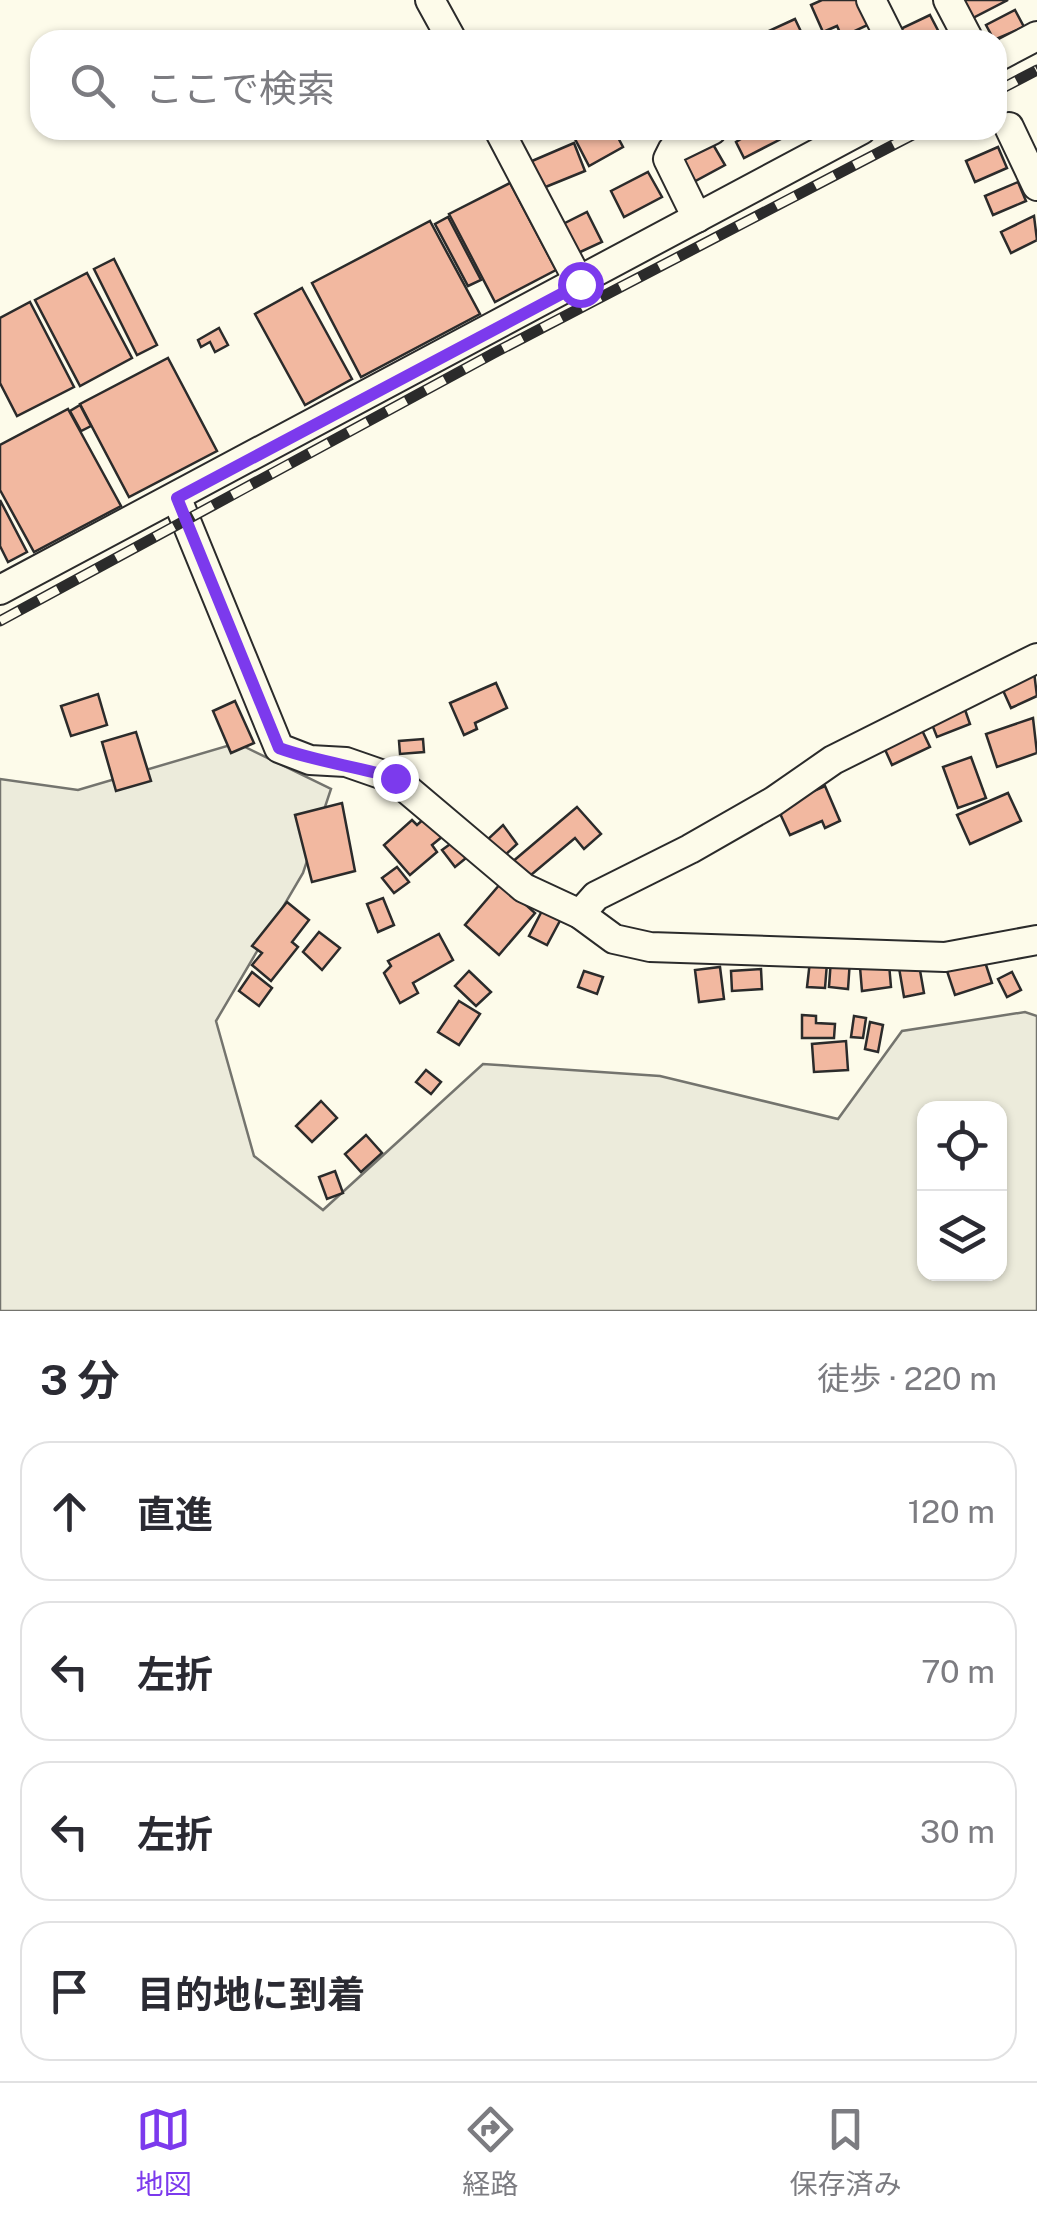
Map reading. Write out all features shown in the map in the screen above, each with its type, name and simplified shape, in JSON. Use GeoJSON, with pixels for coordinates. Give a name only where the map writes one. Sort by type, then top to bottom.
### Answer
{"type":"FeatureCollection","features":[{"type":"Feature","properties":{"kind":"street"},"geometry":{"type":"LineString","coordinates":[[430,0],[446,30]]}},
{"type":"Feature","properties":{"kind":"street"},"geometry":{"type":"LineString","coordinates":[[872,0],[886,30]]}},
{"type":"Feature","properties":{"kind":"street"},"geometry":{"type":"LineString","coordinates":[[948,0],[964,30]]}},
{"type":"Feature","properties":{"kind":"street"},"geometry":{"type":"LineString","coordinates":[[1007,52],[1037,36]]}},
{"type":"Feature","properties":{"kind":"street"},"geometry":{"type":"LineString","coordinates":[[1008,127],[1037,186]]}},
{"type":"Feature","properties":{"kind":"street"},"geometry":{"type":"LineString","coordinates":[[504,140],[580,284]]}},
{"type":"Feature","properties":{"kind":"street"},"geometry":{"type":"LineString","coordinates":[[691,140],[673,149],[668,159],[698,218]]}},
{"type":"Feature","properties":{"kind":"street"},"geometry":{"type":"LineString","coordinates":[[0,590],[580,284],[842,140]]}},
{"type":"Feature","properties":{"kind":"street"},"geometry":{"type":"LineString","coordinates":[[177,498],[279,748],[310,760],[346,762],[395,778],[524,888],[580,914],[614,938],[650,946],[945,957],[1037,940]]}},
{"type":"Feature","properties":{"kind":"street"},"geometry":{"type":"LineString","coordinates":[[580,914],[596,896],[758,811],[833,760],[1037,658]]}},
{"type":"Feature","properties":{"kind":"shaded area"},"geometry":{"type":"Polygon","coordinates":[[[237,743],[331,789],[303,873],[216,1021],[254,1156],[323,1210],[483,1064],[660,1076],[838,1119],[902,1031],[1025,1012],[1037,1016],[1037,1311],[0,1311],[0,779],[78,790],[237,743]]]}},
{"type":"Feature","properties":{"kind":"building"},"geometry":{"type":"Polygon","coordinates":[[[822,0],[862,0],[872,23],[857,30],[839,30],[837,26],[822,30],[811,5],[822,0]]]}},
{"type":"Feature","properties":{"kind":"building"},"geometry":{"type":"Polygon","coordinates":[[[954,0],[1008,0],[965,22],[954,0]]]}},
{"type":"Feature","properties":{"kind":"building"},"geometry":{"type":"Polygon","coordinates":[[[1015,10],[1024,27],[1007,34],[1007,30],[989,30],[986,25],[1015,10]]]}},
{"type":"Feature","properties":{"kind":"building"},"geometry":{"type":"Polygon","coordinates":[[[930,15],[938,30],[898,30],[930,15]]]}},
{"type":"Feature","properties":{"kind":"building"},"geometry":{"type":"Polygon","coordinates":[[[795,19],[800,30],[771,30],[795,19]]]}},
{"type":"Feature","properties":{"kind":"building"},"geometry":{"type":"Polygon","coordinates":[[[576,140],[619,140],[623,147],[589,166],[576,140]]]}},
{"type":"Feature","properties":{"kind":"building"},"geometry":{"type":"Polygon","coordinates":[[[739,140],[779,140],[744,158],[736,142],[739,140]]]}},
{"type":"Feature","properties":{"kind":"building"},"geometry":{"type":"Polygon","coordinates":[[[711,141],[725,165],[688,185],[675,161],[711,141]]]}},
{"type":"Feature","properties":{"kind":"building"},"geometry":{"type":"Polygon","coordinates":[[[574,143],[585,171],[543,188],[532,161],[574,143]]]}},
{"type":"Feature","properties":{"kind":"building"},"geometry":{"type":"Polygon","coordinates":[[[998,147],[1007,168],[975,182],[966,161],[998,147]]]}},
{"type":"Feature","properties":{"kind":"building"},"geometry":{"type":"Polygon","coordinates":[[[648,172],[662,197],[624,217],[611,191],[648,172]]]}},
{"type":"Feature","properties":{"kind":"building"},"geometry":{"type":"Polygon","coordinates":[[[1018,182],[1026,201],[993,215],[985,196],[1018,182]]]}},
{"type":"Feature","properties":{"kind":"building"},"geometry":{"type":"Polygon","coordinates":[[[510,183],[556,270],[495,302],[449,214],[510,183]]]}},
{"type":"Feature","properties":{"kind":"building"},"geometry":{"type":"Polygon","coordinates":[[[587,212],[602,242],[578,253],[563,224],[587,212]]]}},
{"type":"Feature","properties":{"kind":"building"},"geometry":{"type":"Polygon","coordinates":[[[1034,216],[1037,240],[1011,253],[1001,232],[1034,216]]]}},
{"type":"Feature","properties":{"kind":"building"},"geometry":{"type":"Polygon","coordinates":[[[448,217],[481,280],[468,286],[435,224],[448,217]]]}},
{"type":"Feature","properties":{"kind":"building"},"geometry":{"type":"Polygon","coordinates":[[[430,221],[480,314],[361,377],[312,283],[430,221]]]}},
{"type":"Feature","properties":{"kind":"building"},"geometry":{"type":"Polygon","coordinates":[[[114,259],[157,345],[137,355],[94,269],[114,259]]]}},
{"type":"Feature","properties":{"kind":"building"},"geometry":{"type":"Polygon","coordinates":[[[87,273],[132,358],[80,386],[35,300],[87,273]]]}},
{"type":"Feature","properties":{"kind":"building"},"geometry":{"type":"Polygon","coordinates":[[[302,288],[352,379],[305,405],[255,314],[302,288]]]}},
{"type":"Feature","properties":{"kind":"building"},"geometry":{"type":"Polygon","coordinates":[[[30,302],[74,387],[17,416],[0,383],[0,318],[30,302]]]}},
{"type":"Feature","properties":{"kind":"building"},"geometry":{"type":"Polygon","coordinates":[[[219,328],[228,345],[215,352],[210,342],[201,347],[198,340],[219,328]]]}},
{"type":"Feature","properties":{"kind":"building"},"geometry":{"type":"Polygon","coordinates":[[[168,358],[217,451],[129,497],[80,404],[168,358]]]}},
{"type":"Feature","properties":{"kind":"building"},"geometry":{"type":"Polygon","coordinates":[[[80,405],[91,426],[81,431],[70,411],[80,405]]]}},
{"type":"Feature","properties":{"kind":"building"},"geometry":{"type":"Polygon","coordinates":[[[68,409],[121,506],[34,552],[0,490],[0,445],[68,409]]]}},
{"type":"Feature","properties":{"kind":"building"},"geometry":{"type":"Polygon","coordinates":[[[0,500],[27,552],[8,562],[0,546],[0,500]]]}},
{"type":"Feature","properties":{"kind":"building"},"geometry":{"type":"Polygon","coordinates":[[[1034,672],[1037,696],[1011,708],[1001,686],[1034,672]]]}},
{"type":"Feature","properties":{"kind":"building"},"geometry":{"type":"Polygon","coordinates":[[[496,683],[507,708],[475,723],[477,729],[464,735],[450,703],[496,683]]]}},
{"type":"Feature","properties":{"kind":"building"},"geometry":{"type":"Polygon","coordinates":[[[98,694],[107,725],[71,736],[61,706],[98,694]]]}},
{"type":"Feature","properties":{"kind":"building"},"geometry":{"type":"Polygon","coordinates":[[[235,701],[254,743],[231,753],[213,711],[235,701]]]}},
{"type":"Feature","properties":{"kind":"building"},"geometry":{"type":"Polygon","coordinates":[[[963,704],[970,724],[937,737],[929,717],[963,704]]]}},
{"type":"Feature","properties":{"kind":"building"},"geometry":{"type":"Polygon","coordinates":[[[1033,718],[1037,753],[997,767],[986,734],[1033,718]]]}},
{"type":"Feature","properties":{"kind":"building"},"geometry":{"type":"Polygon","coordinates":[[[920,726],[930,747],[892,765],[882,743],[920,726]]]}},
{"type":"Feature","properties":{"kind":"building"},"geometry":{"type":"Polygon","coordinates":[[[136,732],[151,781],[116,791],[102,742],[136,732]]]}},
{"type":"Feature","properties":{"kind":"building"},"geometry":{"type":"Polygon","coordinates":[[[423,739],[424,752],[400,754],[399,741],[423,739]]]}},
{"type":"Feature","properties":{"kind":"building"},"geometry":{"type":"Polygon","coordinates":[[[971,757],[986,798],[958,808],[943,767],[971,757]]]}},
{"type":"Feature","properties":{"kind":"building"},"geometry":{"type":"Polygon","coordinates":[[[825,786],[840,821],[825,828],[822,821],[790,835],[777,807],[825,786]]]}},
{"type":"Feature","properties":{"kind":"building"},"geometry":{"type":"Polygon","coordinates":[[[1008,793],[1021,821],[970,844],[957,815],[1008,793]]]}},
{"type":"Feature","properties":{"kind":"building"},"geometry":{"type":"Polygon","coordinates":[[[342,803],[355,871],[312,882],[295,815],[342,803]]]}},
{"type":"Feature","properties":{"kind":"building"},"geometry":{"type":"Polygon","coordinates":[[[577,807],[601,834],[584,849],[575,838],[525,880],[511,863],[577,807]]]}},
{"type":"Feature","properties":{"kind":"building"},"geometry":{"type":"Polygon","coordinates":[[[426,817],[443,836],[432,845],[437,852],[410,875],[384,845],[412,820],[417,825],[426,817]]]}},
{"type":"Feature","properties":{"kind":"building"},"geometry":{"type":"Polygon","coordinates":[[[503,825],[517,844],[502,858],[487,840],[503,825]]]}},
{"type":"Feature","properties":{"kind":"building"},"geometry":{"type":"Polygon","coordinates":[[[453,842],[466,858],[455,867],[442,850],[453,842]]]}},
{"type":"Feature","properties":{"kind":"building"},"geometry":{"type":"Polygon","coordinates":[[[397,867],[409,882],[394,893],[382,878],[397,867]]]}},
{"type":"Feature","properties":{"kind":"building"},"geometry":{"type":"Polygon","coordinates":[[[501,883],[535,913],[499,955],[465,925],[501,883]]]}},
{"type":"Feature","properties":{"kind":"building"},"geometry":{"type":"Polygon","coordinates":[[[383,898],[394,925],[378,932],[367,904],[383,898]]]}},
{"type":"Feature","properties":{"kind":"building"},"geometry":{"type":"Polygon","coordinates":[[[287,902],[309,920],[292,942],[298,947],[271,981],[252,965],[262,953],[252,946],[287,902]]]}},
{"type":"Feature","properties":{"kind":"building"},"geometry":{"type":"Polygon","coordinates":[[[545,905],[563,915],[547,945],[529,936],[545,905]]]}},
{"type":"Feature","properties":{"kind":"building"},"geometry":{"type":"Polygon","coordinates":[[[319,932],[340,948],[322,970],[303,952],[319,932]]]}},
{"type":"Feature","properties":{"kind":"building"},"geometry":{"type":"Polygon","coordinates":[[[439,934],[453,960],[413,983],[418,993],[400,1003],[384,973],[391,966],[388,961],[439,934]]]}},
{"type":"Feature","properties":{"kind":"building"},"geometry":{"type":"Polygon","coordinates":[[[983,956],[992,983],[955,995],[946,968],[983,956]]]}},
{"type":"Feature","properties":{"kind":"building"},"geometry":{"type":"Polygon","coordinates":[[[831,959],[850,960],[848,989],[829,987],[831,959]]]}},
{"type":"Feature","properties":{"kind":"building"},"geometry":{"type":"Polygon","coordinates":[[[918,959],[924,993],[904,997],[898,962],[918,959]]]}},
{"type":"Feature","properties":{"kind":"building"},"geometry":{"type":"Polygon","coordinates":[[[810,961],[827,963],[825,988],[807,987],[810,961]]]}},
{"type":"Feature","properties":{"kind":"building"},"geometry":{"type":"Polygon","coordinates":[[[889,964],[891,987],[862,991],[860,967],[889,964]]]}},
{"type":"Feature","properties":{"kind":"building"},"geometry":{"type":"Polygon","coordinates":[[[720,967],[724,999],[699,1002],[695,970],[720,967]]]}},
{"type":"Feature","properties":{"kind":"building"},"geometry":{"type":"Polygon","coordinates":[[[761,969],[762,989],[732,991],[731,971],[761,969]]]}},
{"type":"Feature","properties":{"kind":"building"},"geometry":{"type":"Polygon","coordinates":[[[469,971],[491,992],[476,1006],[455,986],[469,971]]]}},
{"type":"Feature","properties":{"kind":"building"},"geometry":{"type":"Polygon","coordinates":[[[584,971],[603,977],[597,994],[578,987],[584,971]]]}},
{"type":"Feature","properties":{"kind":"building"},"geometry":{"type":"Polygon","coordinates":[[[252,972],[272,988],[259,1006],[239,991],[252,972]]]}},
{"type":"Feature","properties":{"kind":"building"},"geometry":{"type":"Polygon","coordinates":[[[1012,972],[1021,990],[1007,997],[998,979],[1012,972]]]}},
{"type":"Feature","properties":{"kind":"building"},"geometry":{"type":"Polygon","coordinates":[[[459,1001],[480,1014],[459,1045],[438,1032],[459,1001]]]}},
{"type":"Feature","properties":{"kind":"building"},"geometry":{"type":"Polygon","coordinates":[[[802,1015],[816,1016],[816,1023],[835,1024],[834,1038],[802,1038],[802,1015]]]}},
{"type":"Feature","properties":{"kind":"building"},"geometry":{"type":"Polygon","coordinates":[[[854,1016],[866,1018],[863,1038],[851,1037],[854,1016]]]}},
{"type":"Feature","properties":{"kind":"building"},"geometry":{"type":"Polygon","coordinates":[[[870,1022],[883,1025],[878,1052],[865,1049],[870,1022]]]}},
{"type":"Feature","properties":{"kind":"building"},"geometry":{"type":"Polygon","coordinates":[[[846,1041],[848,1070],[814,1072],[812,1044],[846,1041]]]}},
{"type":"Feature","properties":{"kind":"building"},"geometry":{"type":"Polygon","coordinates":[[[426,1070],[441,1082],[431,1094],[416,1082],[426,1070]]]}},
{"type":"Feature","properties":{"kind":"building"},"geometry":{"type":"Polygon","coordinates":[[[321,1101],[337,1118],[312,1142],[296,1126],[321,1101]]]}},
{"type":"Feature","properties":{"kind":"building"},"geometry":{"type":"Polygon","coordinates":[[[366,1135],[382,1153],[361,1172],[345,1154],[366,1135]]]}},
{"type":"Feature","properties":{"kind":"building"},"geometry":{"type":"Polygon","coordinates":[[[335,1171],[343,1193],[327,1199],[319,1177],[335,1171]]]}},
{"type":"Feature","properties":{"kind":"railway"},"geometry":{"type":"LineString","coordinates":[[1007,86],[1037,70]]}},
{"type":"Feature","properties":{"kind":"railway"},"geometry":{"type":"LineString","coordinates":[[0,621],[494,353],[903,140]]}},
{"type":"Feature","properties":{"kind":"route"},"geometry":{"type":"LineString","coordinates":[[395,778],[346,762],[310,760],[279,748],[177,498],[580,284]]}}]}
